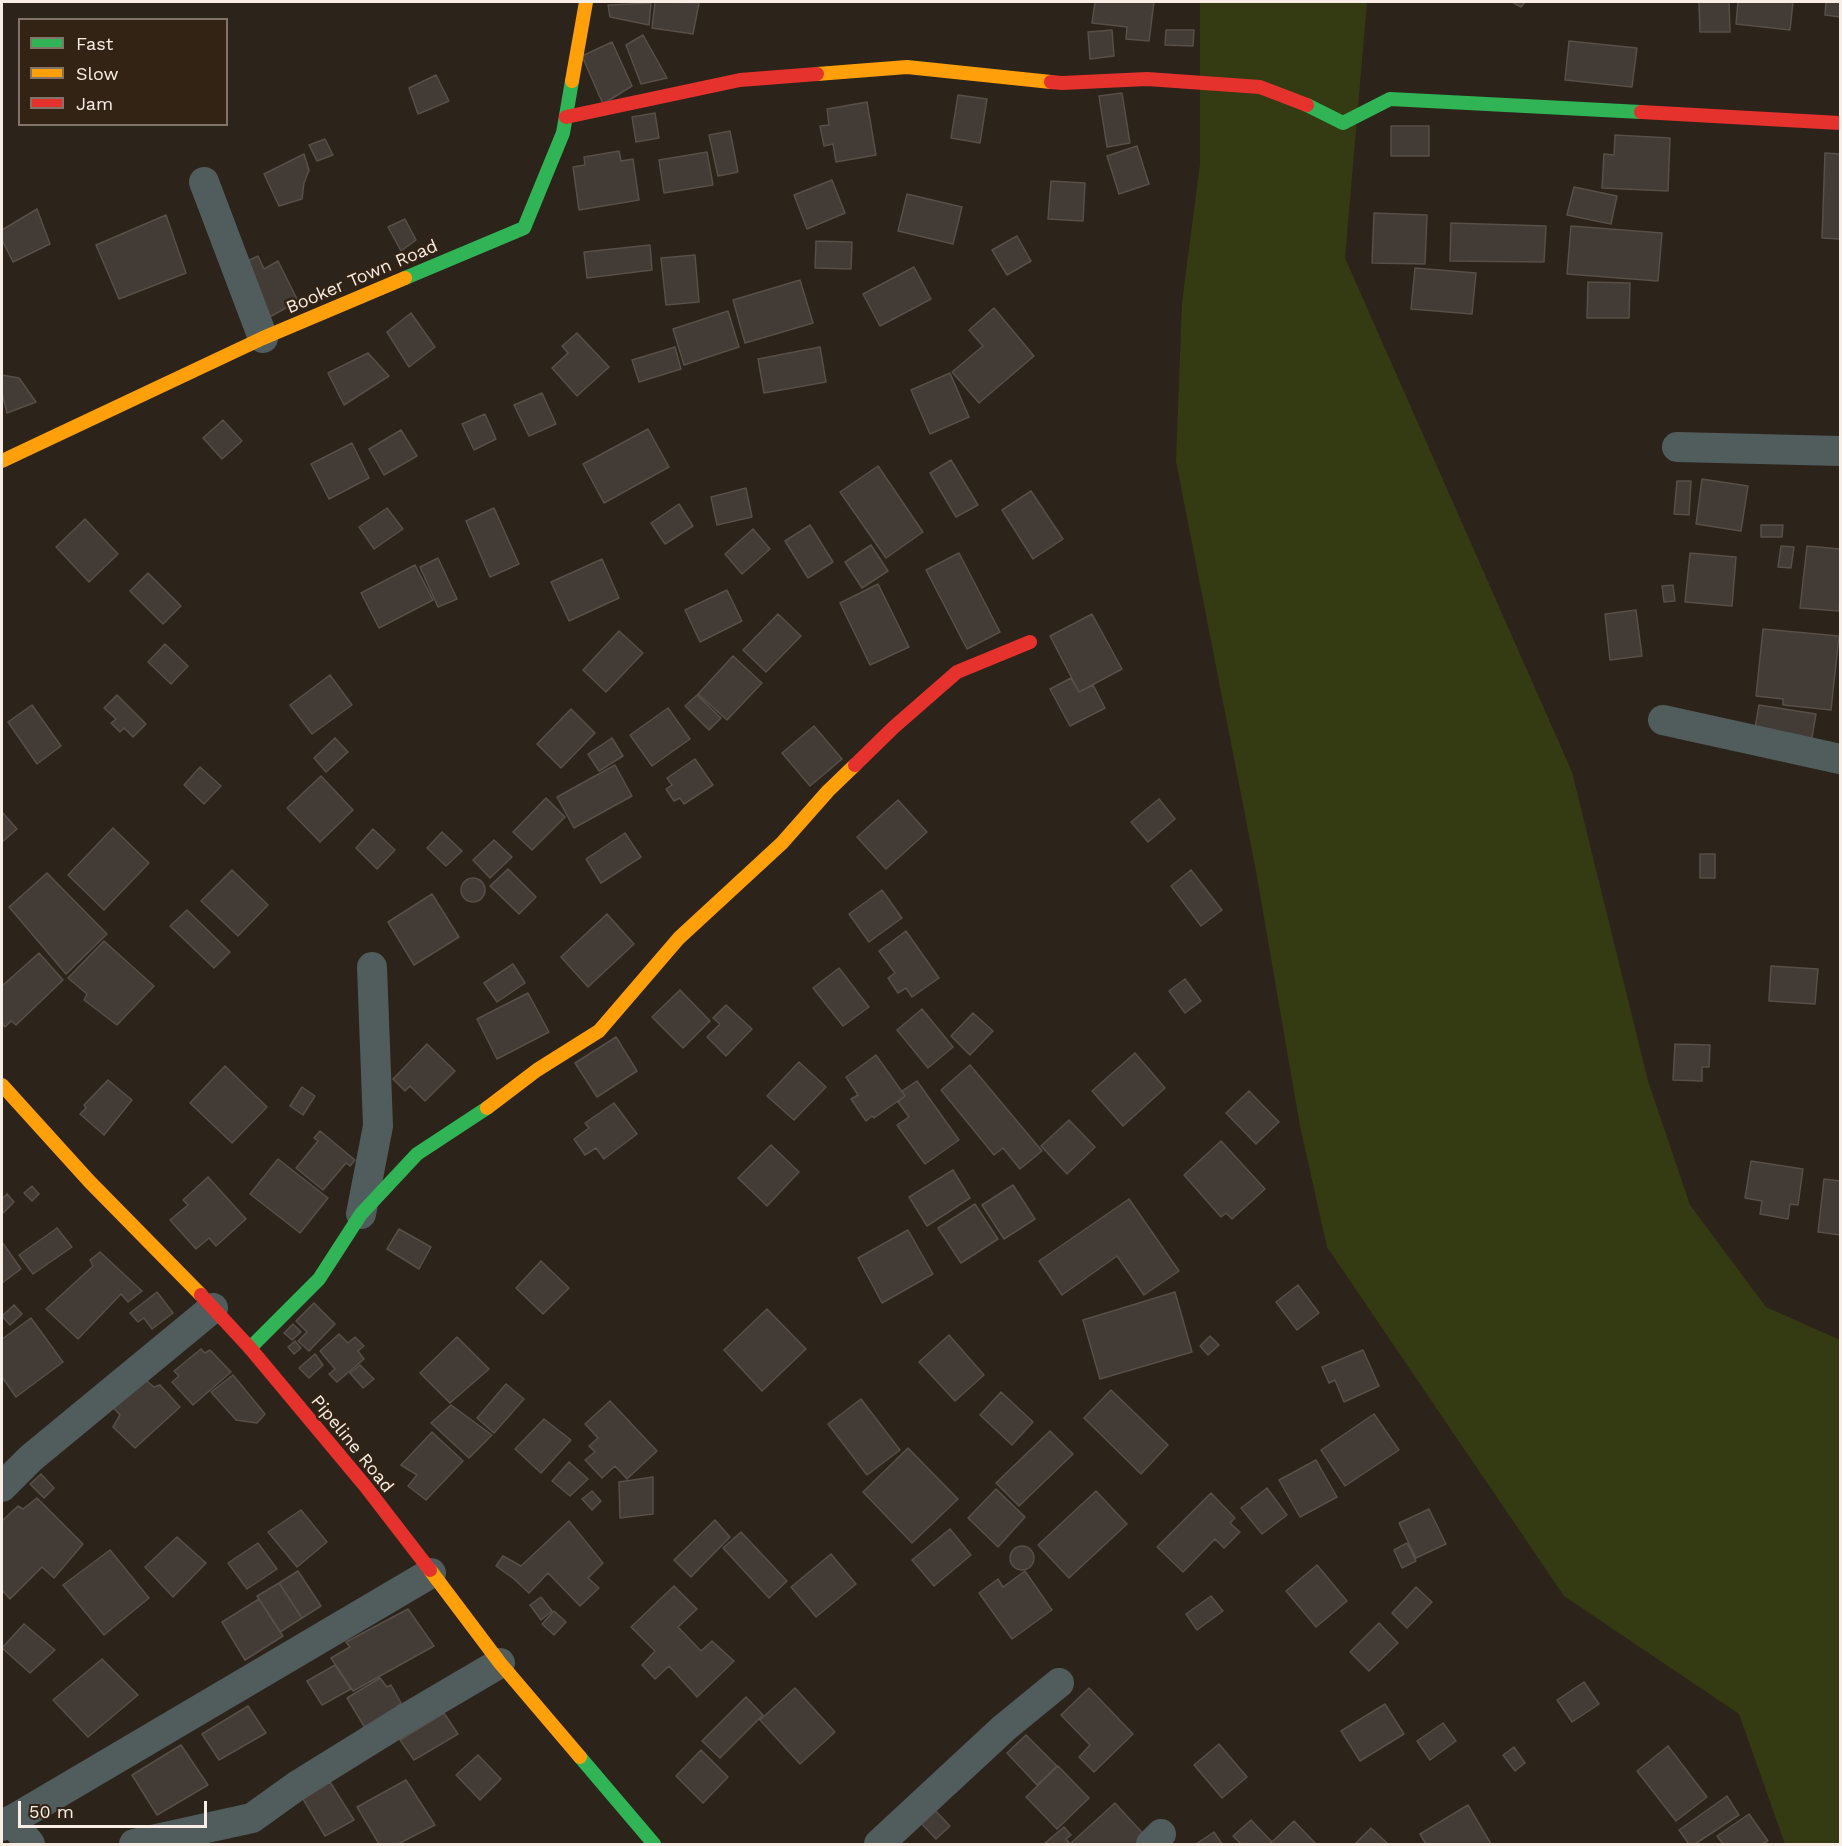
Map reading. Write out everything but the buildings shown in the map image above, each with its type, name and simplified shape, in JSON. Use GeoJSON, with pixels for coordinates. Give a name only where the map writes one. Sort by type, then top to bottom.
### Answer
{"type":"FeatureCollection","features":[{"type":"Feature","properties":{"kind":"street","name":"Booker Town Road"},"geometry":{"type":"LineString","coordinates":[[2,461],[263,338],[524,228],[563,133],[586,2]]}},
{"type":"Feature","properties":{"kind":"street"},"geometry":{"type":"LineString","coordinates":[[566,117],[740,80],[907,67],[1062,83],[1147,78],[1260,87],[1317,109],[1343,123],[1390,99],[1840,123]]}},
{"type":"Feature","properties":{"kind":"street"},"geometry":{"type":"LineString","coordinates":[[204,182],[263,338]]}},
{"type":"Feature","properties":{"kind":"street"},"geometry":{"type":"LineString","coordinates":[[1677,447],[1840,451]]}},
{"type":"Feature","properties":{"kind":"street"},"geometry":{"type":"LineString","coordinates":[[250,1348],[319,1279],[361,1214],[417,1154],[482,1111],[537,1070],[599,1031],[679,938],[782,843],[828,791],[894,727],[957,672],[1030,642]]}},
{"type":"Feature","properties":{"kind":"street"},"geometry":{"type":"LineString","coordinates":[[1663,720],[1840,759]]}},
{"type":"Feature","properties":{"kind":"street"},"geometry":{"type":"LineString","coordinates":[[361,1214],[378,1126],[372,967]]}},
{"type":"Feature","properties":{"kind":"street","name":"Pipeline Road"},"geometry":{"type":"LineString","coordinates":[[2,1085],[89,1181],[250,1348],[366,1487],[500,1664],[654,1845]]}},
{"type":"Feature","properties":{"kind":"street"},"geometry":{"type":"LineString","coordinates":[[2,1487],[31,1458],[213,1308]]}},
{"type":"Feature","properties":{"kind":"street"},"geometry":{"type":"LineString","coordinates":[[30,1845],[6,1823],[431,1573]]}},
{"type":"Feature","properties":{"kind":"street"},"geometry":{"type":"LineString","coordinates":[[134,1845],[252,1818],[308,1779],[398,1723],[500,1664]]}},
{"type":"Feature","properties":{"kind":"street"},"geometry":{"type":"LineString","coordinates":[[879,1845],[1004,1728],[1059,1683]]}},
{"type":"Feature","properties":{"kind":"green space"},"geometry":{"type":"Polygon","coordinates":[[[1200,2],[1367,2],[1345,258],[1572,772],[1648,1081],[1690,1205],[1766,1307],[1840,1340],[1840,1844],[1785,1844],[1739,1714],[1564,1596],[1327,1247],[1300,1126],[1256,871],[1176,461],[1182,303],[1200,164],[1200,2]]]}},
{"type":"Feature","properties":{"kind":"traffic: fast"},"geometry":{"type":"LineString","coordinates":[[405,278],[524,228],[563,133],[572,81]]}},
{"type":"Feature","properties":{"kind":"traffic: fast"},"geometry":{"type":"LineString","coordinates":[[1307,105],[1343,123],[1390,99],[1641,112]]}},
{"type":"Feature","properties":{"kind":"traffic: fast"},"geometry":{"type":"LineString","coordinates":[[250,1348],[319,1279],[361,1214],[417,1154],[487,1108]]}},
{"type":"Feature","properties":{"kind":"traffic: fast"},"geometry":{"type":"LineString","coordinates":[[580,1757],[654,1844]]}},
{"type":"Feature","properties":{"kind":"traffic: slow"},"geometry":{"type":"LineString","coordinates":[[572,81],[586,2]]}},
{"type":"Feature","properties":{"kind":"traffic: slow"},"geometry":{"type":"LineString","coordinates":[[817,74],[907,67],[1051,82]]}},
{"type":"Feature","properties":{"kind":"traffic: slow"},"geometry":{"type":"LineString","coordinates":[[2,461],[263,338],[405,278]]}},
{"type":"Feature","properties":{"kind":"traffic: slow"},"geometry":{"type":"LineString","coordinates":[[487,1108],[537,1070],[599,1031],[679,938],[782,843],[828,791],[855,765]]}},
{"type":"Feature","properties":{"kind":"traffic: slow"},"geometry":{"type":"LineString","coordinates":[[2,1085],[89,1181],[201,1295]]}},
{"type":"Feature","properties":{"kind":"traffic: slow"},"geometry":{"type":"LineString","coordinates":[[430,1570],[500,1663],[580,1757]]}},
{"type":"Feature","properties":{"kind":"traffic: jam"},"geometry":{"type":"LineString","coordinates":[[566,117],[740,80],[817,74]]}},
{"type":"Feature","properties":{"kind":"traffic: jam"},"geometry":{"type":"LineString","coordinates":[[1051,82],[1147,79],[1260,87],[1307,105]]}},
{"type":"Feature","properties":{"kind":"traffic: jam"},"geometry":{"type":"LineString","coordinates":[[1641,112],[1840,123]]}},
{"type":"Feature","properties":{"kind":"traffic: jam"},"geometry":{"type":"LineString","coordinates":[[855,765],[894,727],[957,672],[1030,642]]}},
{"type":"Feature","properties":{"kind":"traffic: jam"},"geometry":{"type":"LineString","coordinates":[[201,1295],[250,1348],[366,1487],[430,1570]]}}]}
